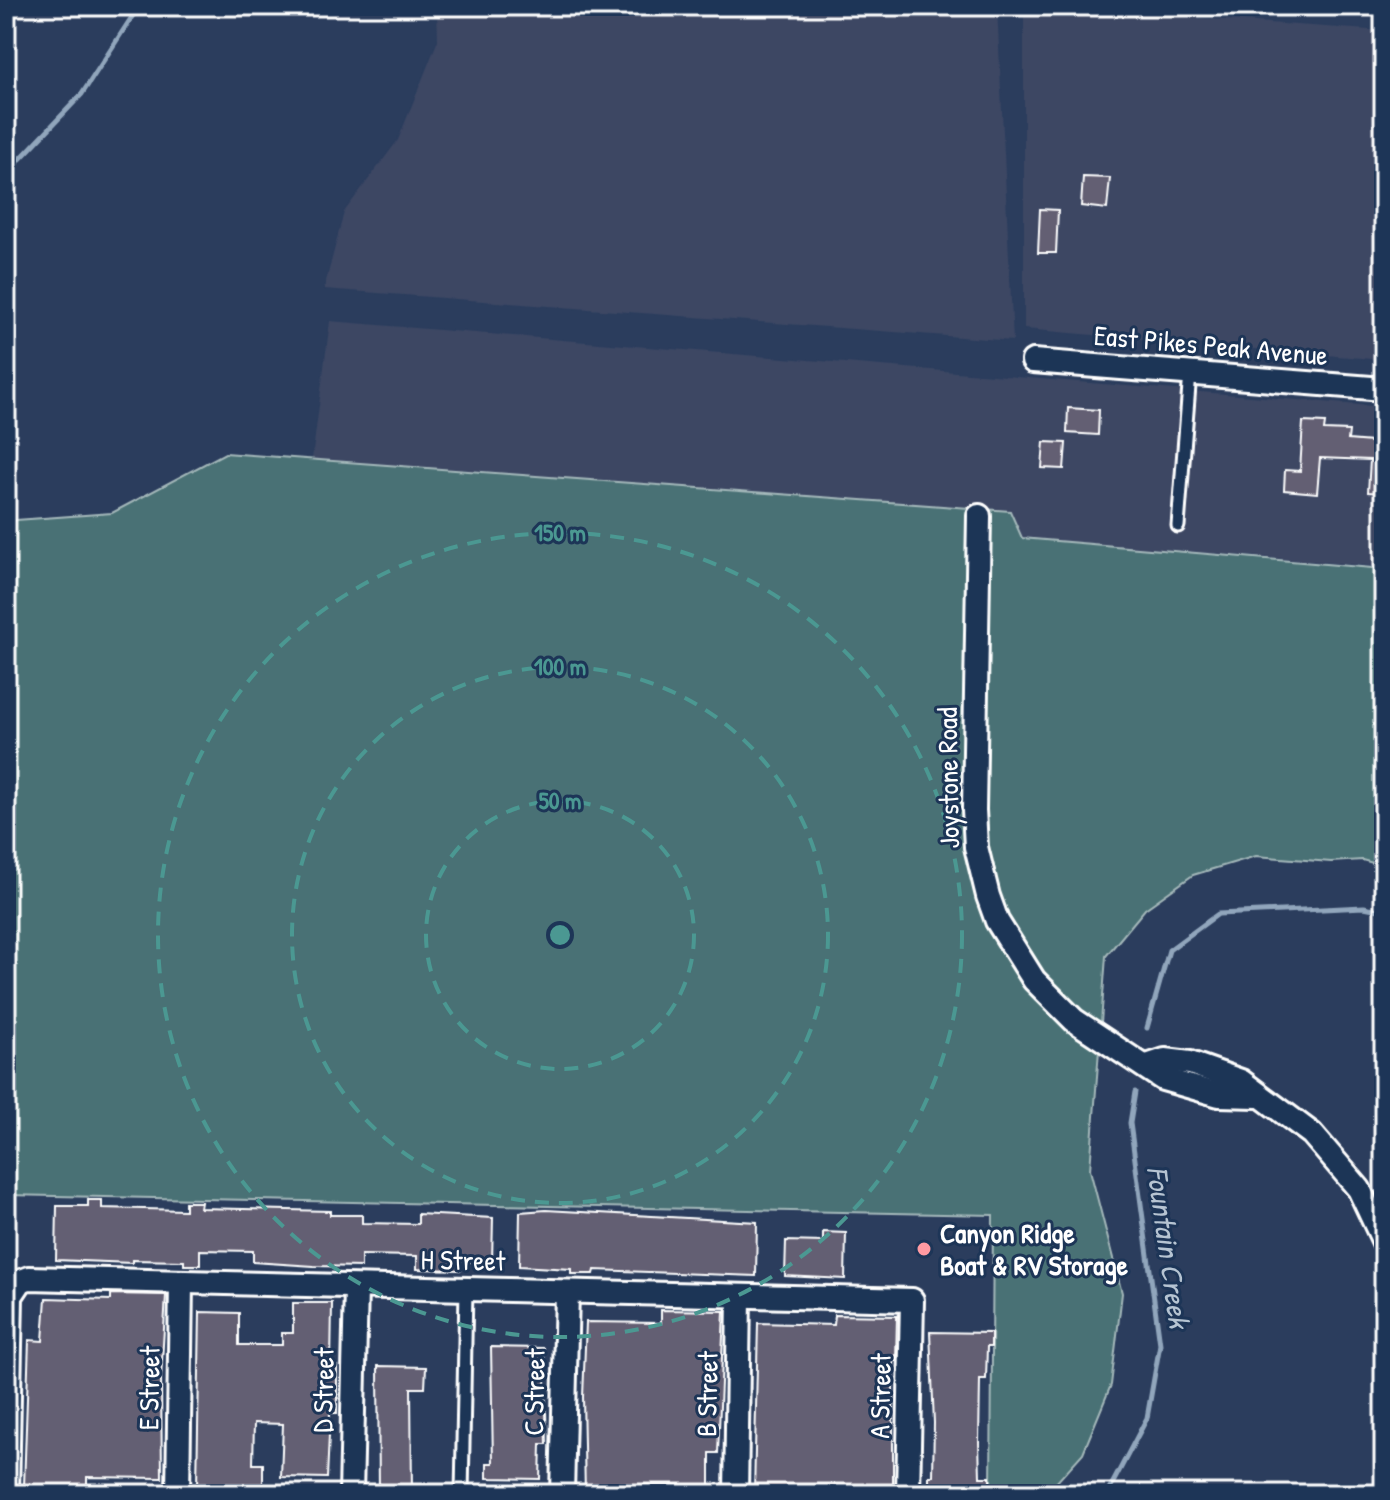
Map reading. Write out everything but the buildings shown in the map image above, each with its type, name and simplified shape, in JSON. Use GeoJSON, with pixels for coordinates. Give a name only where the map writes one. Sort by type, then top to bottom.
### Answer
{"type":"FeatureCollection","features":[{"type":"Feature","properties":{"kind":"street","name":"East Pikes Peak Avenue"},"geometry":{"type":"LineString","coordinates":[[1033,361],[1384,389]]}},
{"type":"Feature","properties":{"kind":"street","name":"Joystone Road"},"geometry":{"type":"LineString","coordinates":[[979,516],[974,810],[976,847],[997,921],[1034,980],[1074,1020],[1163,1079],[1219,1095],[1257,1096],[1312,1134],[1359,1189],[1384,1242]]}},
{"type":"Feature","properties":{"kind":"street","name":"H Street"},"geometry":{"type":"LineString","coordinates":[[11,1282],[29,1278],[912,1300]]}},
{"type":"Feature","properties":{"kind":"street"},"geometry":{"type":"LineString","coordinates":[[7,1494],[11,1282]]}},
{"type":"Feature","properties":{"kind":"street","name":"E Street"},"geometry":{"type":"LineString","coordinates":[[178,1494],[181,1283]]}},
{"type":"Feature","properties":{"kind":"street","name":"D Street"},"geometry":{"type":"LineString","coordinates":[[351,1494],[356,1288]]}},
{"type":"Feature","properties":{"kind":"street","name":"C Street"},"geometry":{"type":"LineString","coordinates":[[562,1494],[567,1292]]}},
{"type":"Feature","properties":{"kind":"street","name":"B Street"},"geometry":{"type":"LineString","coordinates":[[736,1494],[739,1296]]}},
{"type":"Feature","properties":{"kind":"street","name":"A Street"},"geometry":{"type":"LineString","coordinates":[[908,1494],[912,1300]]}},
{"type":"Feature","properties":{"kind":"lane"},"geometry":{"type":"LineString","coordinates":[[1178,526],[1190,372]]}},
{"type":"Feature","properties":{"kind":"lane"},"geometry":{"type":"LineString","coordinates":[[462,1494],[466,1290]]}},
{"type":"Feature","properties":{"kind":"shaded area"},"geometry":{"type":"Polygon","coordinates":[[[437,6],[997,6],[1013,341],[324,289],[344,212],[398,140],[438,40],[437,6]]]}},
{"type":"Feature","properties":{"kind":"shaded area"},"geometry":{"type":"Polygon","coordinates":[[[1024,6],[1384,31],[1384,360],[1024,329],[1024,6]]]}},
{"type":"Feature","properties":{"kind":"shaded area"},"geometry":{"type":"Polygon","coordinates":[[[330,321],[1384,407],[1384,567],[1022,538],[312,459],[330,321]]]}},
{"type":"Feature","properties":{"kind":"green space"},"geometry":{"type":"Polygon","coordinates":[[[225,453],[1010,511],[1022,538],[1384,569],[1384,866],[1362,860],[1331,862],[1256,856],[1193,875],[1145,909],[1106,956],[1090,1170],[1122,1293],[1111,1385],[1083,1453],[1046,1494],[991,1494],[993,1215],[6,1195],[6,528],[16,520],[112,513],[225,453]]]}},
{"type":"Feature","properties":{"kind":"waterway"},"geometry":{"type":"LineString","coordinates":[[6,174],[82,94],[139,6]]}},
{"type":"Feature","properties":{"kind":"waterway","name":"Fountain Creek"},"geometry":{"type":"LineString","coordinates":[[1147,1028],[1169,950],[1218,914],[1364,907],[1384,911]]}},
{"type":"Feature","properties":{"kind":"waterway","name":"Fountain Creek"},"geometry":{"type":"LineString","coordinates":[[1107,1494],[1147,1418],[1160,1344],[1130,1123],[1135,1092]]}},
{"type":"Feature","properties":{"kind":"place","name":"Canyon Ridge Boat & RV Storage"},"geometry":{"type":"Point","coordinates":[924,1249]}}]}
